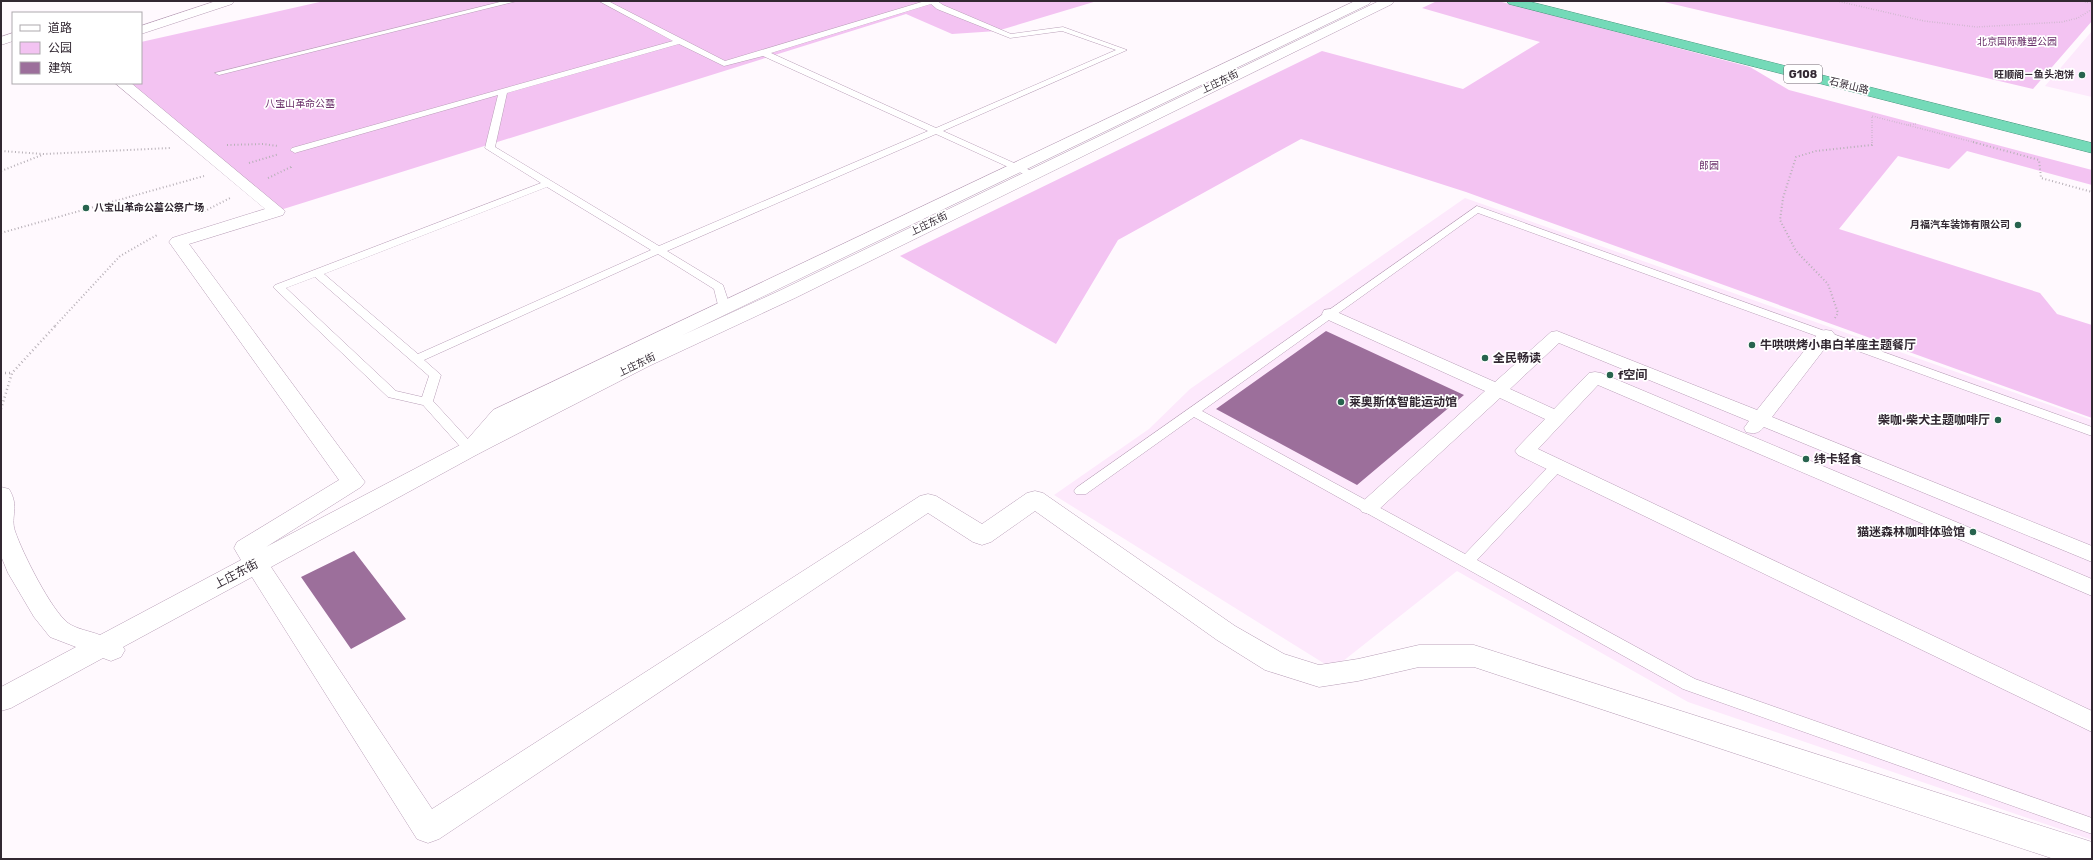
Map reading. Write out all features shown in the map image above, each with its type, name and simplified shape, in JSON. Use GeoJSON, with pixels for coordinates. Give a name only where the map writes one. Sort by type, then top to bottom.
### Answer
{"type":"FeatureCollection","features":[{"type":"Feature","properties":{"kind":"highway","name":"石景山路"},"geometry":{"type":"LineString","coordinates":[[1513,1],[2092,148]]}},
{"type":"Feature","properties":{"kind":"highway","name":"石景山路"},"geometry":{"type":"LineString","coordinates":[[1541,1],[2092,137]]}},
{"type":"Feature","properties":{"kind":"street"},"geometry":{"type":"LineString","coordinates":[[142,30],[228,1]]}},
{"type":"Feature","properties":{"kind":"street","name":"上庄东街"},"geometry":{"type":"LineString","coordinates":[[1,700],[470,449],[642,362],[788,294],[1024,171],[1365,1]]}},
{"type":"Feature","properties":{"kind":"street","name":"上庄东街"},"geometry":{"type":"LineString","coordinates":[[470,449],[502,415],[656,340],[1024,171],[1388,1]]}},
{"type":"Feature","properties":{"kind":"street"},"geometry":{"type":"LineString","coordinates":[[1,41],[12,37]]}},
{"type":"Feature","properties":{"kind":"street"},"geometry":{"type":"LineString","coordinates":[[1,49],[12,46]]}},
{"type":"Feature","properties":{"kind":"street"},"geometry":{"type":"LineString","coordinates":[[123,84],[276,211],[178,242],[353,482],[246,548],[428,829],[928,502],[982,536],[1035,499],[1226,633],[1275,662],[1319,676],[1358,670],[1419,656],[1474,656],[2092,857]]}},
{"type":"Feature","properties":{"kind":"street"},"geometry":{"type":"LineString","coordinates":[[1330,314],[1557,417]]}},
{"type":"Feature","properties":{"kind":"street"},"geometry":{"type":"LineString","coordinates":[[1744,441],[1826,335]]}},
{"type":"Feature","properties":{"kind":"street"},"geometry":{"type":"LineString","coordinates":[[1369,507],[1557,336],[2092,554]]}},
{"type":"Feature","properties":{"kind":"street"},"geometry":{"type":"LineString","coordinates":[[2092,588],[1595,377],[1525,451],[2092,722]]}},
{"type":"Feature","properties":{"kind":"street"},"geometry":{"type":"LineString","coordinates":[[1,495],[4,504],[2,529],[21,573],[43,610],[59,630],[115,652],[1,712]]}},
{"type":"Feature","properties":{"kind":"lane"},"geometry":{"type":"LineString","coordinates":[[219,73],[513,1]]}},
{"type":"Feature","properties":{"kind":"lane"},"geometry":{"type":"LineString","coordinates":[[416,359],[658,251],[939,131],[1123,50],[1062,29],[1010,36],[940,7],[932,1],[724,64],[603,1]]}},
{"type":"Feature","properties":{"kind":"lane"},"geometry":{"type":"LineString","coordinates":[[295,150],[680,41]]}},
{"type":"Feature","properties":{"kind":"lane"},"geometry":{"type":"LineString","coordinates":[[764,53],[939,131],[1024,171]]}},
{"type":"Feature","properties":{"kind":"lane"},"geometry":{"type":"LineString","coordinates":[[503,91],[490,148],[718,287],[725,309]]}},
{"type":"Feature","properties":{"kind":"lane"},"geometry":{"type":"LineString","coordinates":[[470,449],[427,402],[392,394],[279,287],[549,183]]}},
{"type":"Feature","properties":{"kind":"lane"},"geometry":{"type":"LineString","coordinates":[[1081,491],[1478,209],[2092,432]]}},
{"type":"Feature","properties":{"kind":"lane"},"geometry":{"type":"LineString","coordinates":[[316,273],[435,375],[427,402]]}},
{"type":"Feature","properties":{"kind":"lane"},"geometry":{"type":"LineString","coordinates":[[1192,411],[1689,684],[2092,826]]}},
{"type":"Feature","properties":{"kind":"lane"},"geometry":{"type":"LineString","coordinates":[[1467,561],[1557,466]]}},
{"type":"Feature","properties":{"kind":"path"},"geometry":{"type":"LineString","coordinates":[[1837,1],[1919,19],[1977,27],[2065,22],[2080,18],[2092,9]]}},
{"type":"Feature","properties":{"kind":"path"},"geometry":{"type":"LineString","coordinates":[[2085,2],[2092,3]]}},
{"type":"Feature","properties":{"kind":"path"},"geometry":{"type":"LineString","coordinates":[[1826,335],[1838,313],[1828,284],[1796,251],[1780,220],[1783,198],[1796,158],[1816,151],[1872,145],[1872,116],[2039,160],[2041,178],[2092,192]]}},
{"type":"Feature","properties":{"kind":"path"},"geometry":{"type":"LineString","coordinates":[[1907,125],[1920,124]]}},
{"type":"Feature","properties":{"kind":"path"},"geometry":{"type":"LineString","coordinates":[[1,151],[44,154],[263,144],[295,150]]}},
{"type":"Feature","properties":{"kind":"path"},"geometry":{"type":"LineString","coordinates":[[1,234],[295,150]]}},
{"type":"Feature","properties":{"kind":"path"},"geometry":{"type":"LineString","coordinates":[[194,216],[291,167],[295,150]]}},
{"type":"Feature","properties":{"kind":"path"},"geometry":{"type":"LineString","coordinates":[[1,171],[44,154]]}},
{"type":"Feature","properties":{"kind":"path"},"geometry":{"type":"LineString","coordinates":[[1,409],[12,373],[120,256],[160,234]]}},
{"type":"Feature","properties":{"kind":"path"},"geometry":{"type":"LineString","coordinates":[[1,373],[12,373]]}},
{"type":"Feature","properties":{"kind":"shaded area"},"geometry":{"type":"Polygon","coordinates":[[[2092,31],[2092,97],[2045,86],[2092,31]]]}},
{"type":"Feature","properties":{"kind":"shaded area"},"geometry":{"type":"Polygon","coordinates":[[[1465,198],[2092,420],[2092,840],[1688,702],[1457,571],[1333,669],[1054,495],[1149,429],[1190,389],[1465,198]]]}},
{"type":"Feature","properties":{"kind":"green space","name":"八宝山革命公墓"},"geometry":{"type":"Polygon","coordinates":[[[324,1],[1097,1],[997,31],[952,34],[906,14],[277,211],[123,84],[142,84],[142,42],[324,1]]]}},
{"type":"Feature","properties":{"kind":"green space","name":"郎园"},"geometry":{"type":"Polygon","coordinates":[[[1437,1],[1498,1],[1750,67],[1789,90],[2092,170],[2092,185],[1967,151],[1949,169],[1898,156],[1839,229],[2040,293],[2057,314],[2092,325],[2092,418],[1466,192],[1301,139],[1118,240],[1056,344],[900,256],[1322,51],[1463,89],[1540,42],[1422,8],[1437,1]]]}},
{"type":"Feature","properties":{"kind":"green space","name":"北京国际雕塑公园"},"geometry":{"type":"Polygon","coordinates":[[[1660,1],[2092,1],[2092,21],[2033,89],[1660,1]]]}},
{"type":"Feature","properties":{"kind":"building","name":"莱奥斯体智能运动馆"},"geometry":{"type":"Polygon","coordinates":[[[1326,331],[1464,395],[1357,485],[1216,409],[1326,331]]]}},
{"type":"Feature","properties":{"kind":"building"},"geometry":{"type":"Polygon","coordinates":[[[354,551],[406,619],[351,649],[301,577],[354,551]]]}},
{"type":"Feature","properties":{"kind":"place","name":"旺顺阁－鱼头泡饼"},"geometry":{"type":"Point","coordinates":[2082,75]}},
{"type":"Feature","properties":{"kind":"place","name":"八宝山革命公墓公祭广场"},"geometry":{"type":"Point","coordinates":[86,208]}},
{"type":"Feature","properties":{"kind":"place","name":"月福汽车装饰有限公司"},"geometry":{"type":"Point","coordinates":[2018,225]}},
{"type":"Feature","properties":{"kind":"place","name":"牛哄哄烤小串白羊座主题餐厅"},"geometry":{"type":"Point","coordinates":[1752,345]}},
{"type":"Feature","properties":{"kind":"place","name":"全民畅读"},"geometry":{"type":"Point","coordinates":[1485,358]}},
{"type":"Feature","properties":{"kind":"place","name":"f空间"},"geometry":{"type":"Point","coordinates":[1610,375]}},
{"type":"Feature","properties":{"kind":"place","name":"莱奥斯体智能运动馆"},"geometry":{"type":"Point","coordinates":[1341,402]}},
{"type":"Feature","properties":{"kind":"place","name":"柴咖·柴犬主题咖啡厅"},"geometry":{"type":"Point","coordinates":[1998,420]}},
{"type":"Feature","properties":{"kind":"place","name":"纬卡轻食"},"geometry":{"type":"Point","coordinates":[1806,459]}},
{"type":"Feature","properties":{"kind":"place","name":"猫迷森林咖啡体验馆"},"geometry":{"type":"Point","coordinates":[1973,532]}}]}
